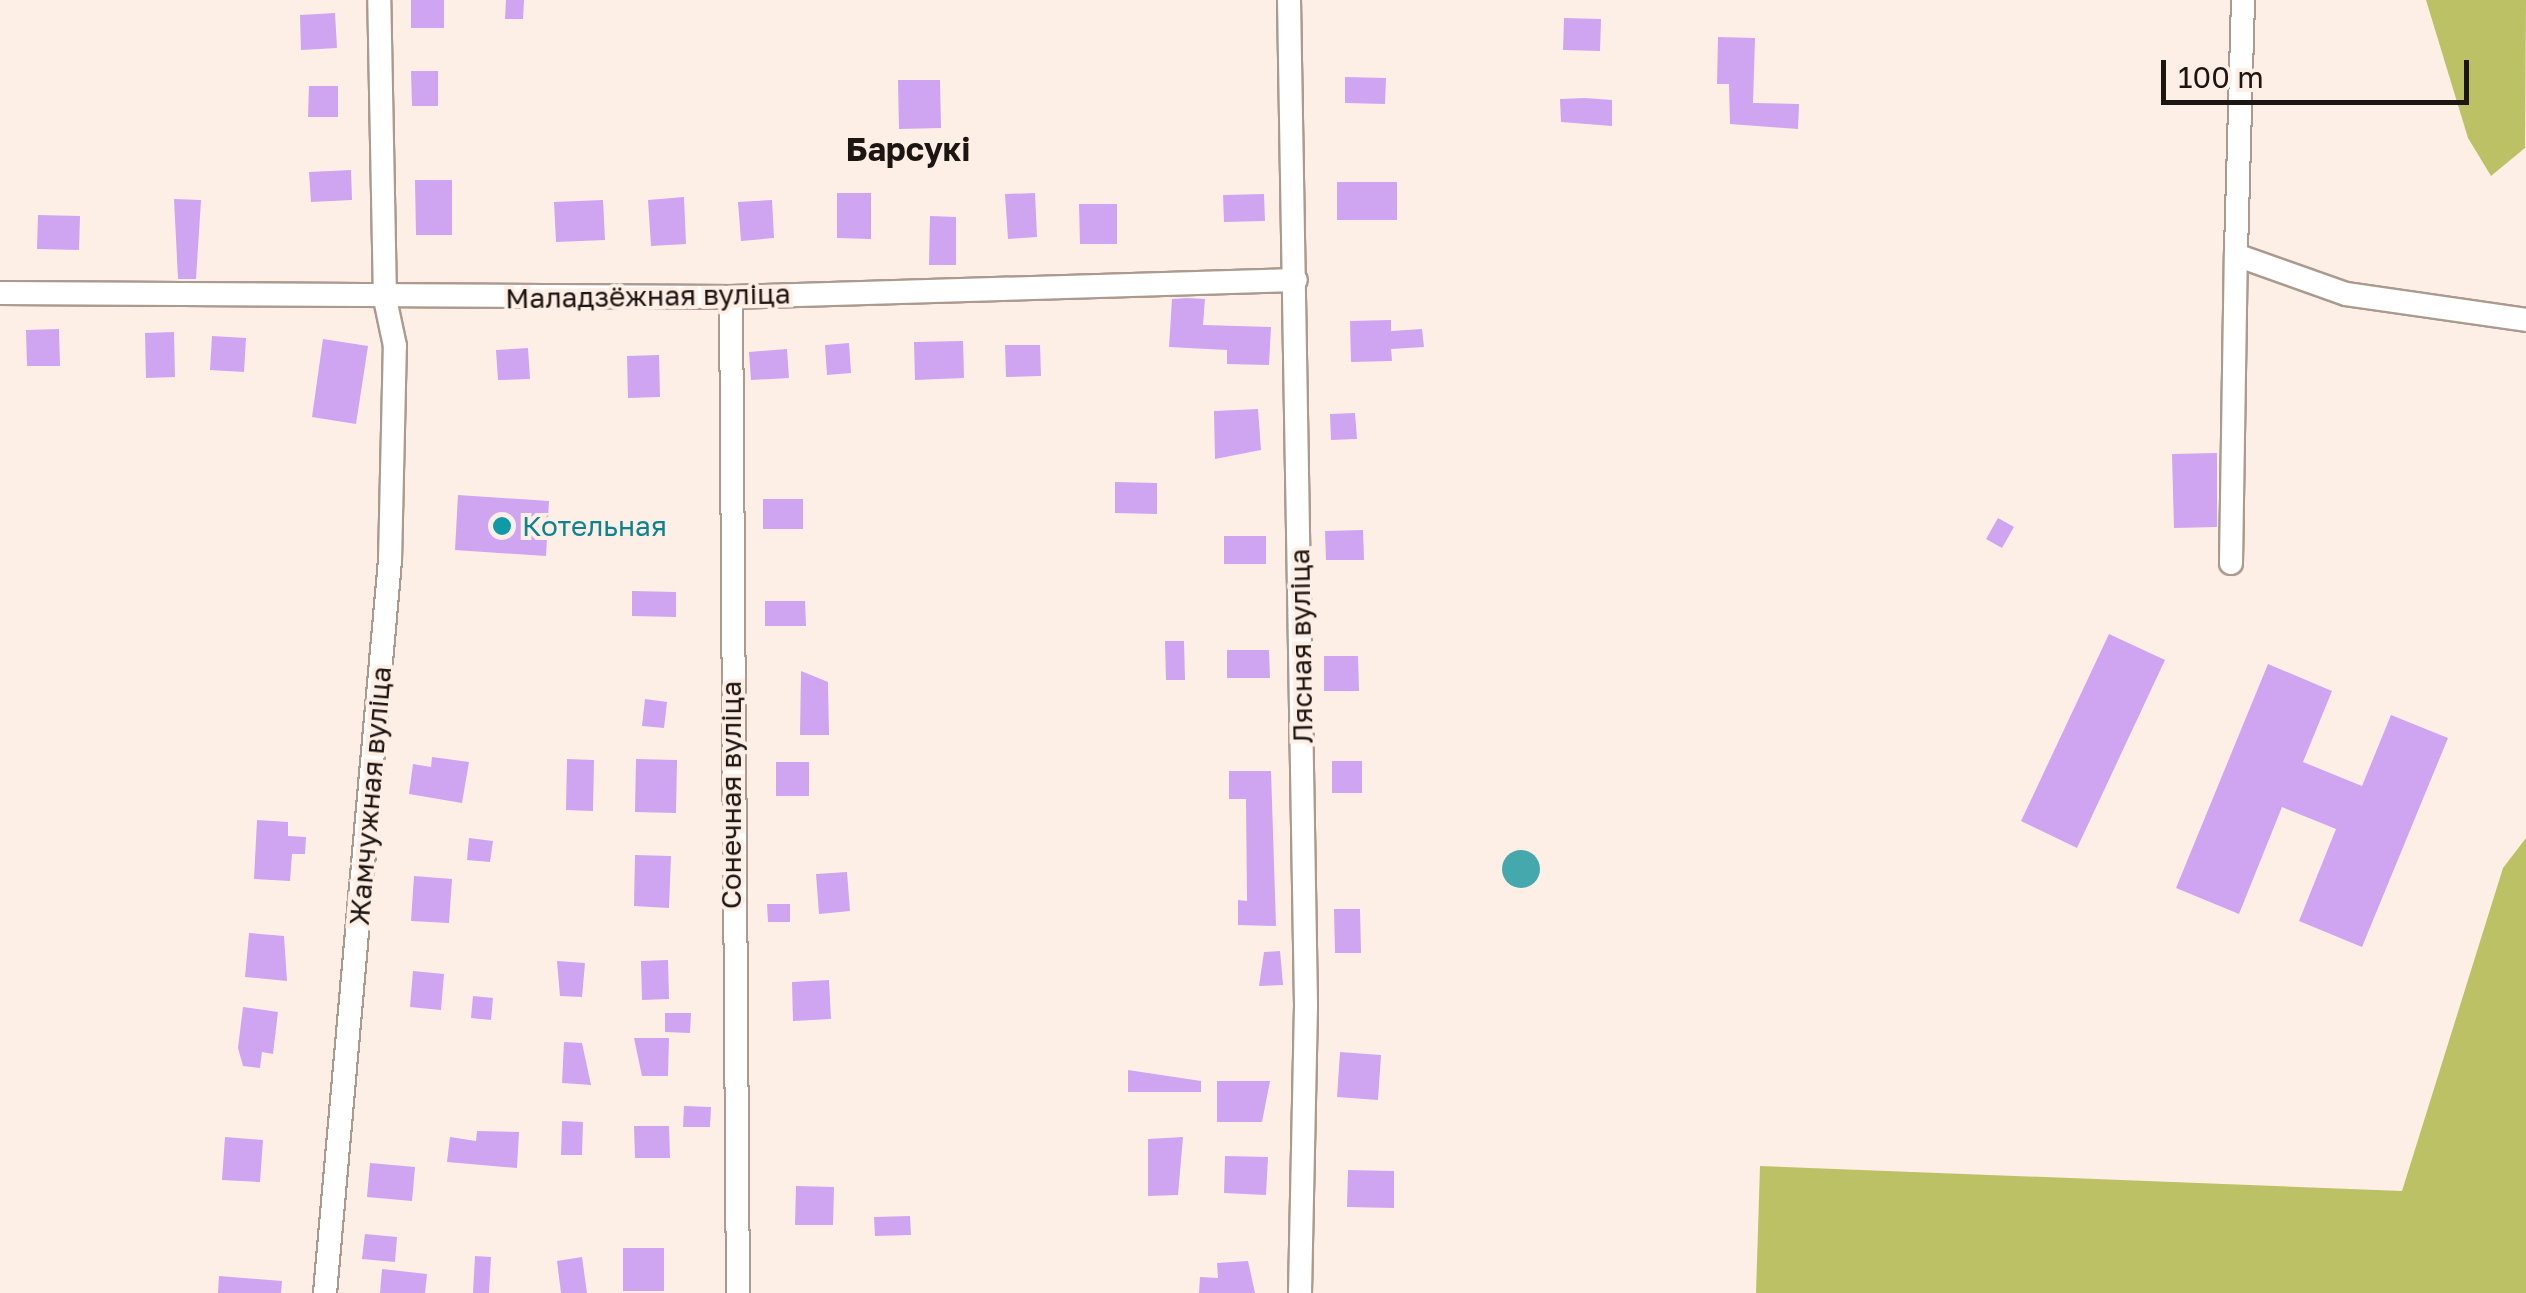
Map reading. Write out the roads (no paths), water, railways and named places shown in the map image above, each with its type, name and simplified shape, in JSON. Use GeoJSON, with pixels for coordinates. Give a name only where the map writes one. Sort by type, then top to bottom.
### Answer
{"type":"FeatureCollection","features":[{"type":"Feature","properties":{"kind":"street","name":"Жамчужная вуліца"},"geometry":{"type":"LineString","coordinates":[[325,1293],[390,561],[396,346],[385,299],[379,0]]}},
{"type":"Feature","properties":{"kind":"street","name":"Лясная вуліца"},"geometry":{"type":"LineString","coordinates":[[1289,0],[1306,1006],[1300,1293]]}},
{"type":"Feature","properties":{"kind":"street"},"geometry":{"type":"LineString","coordinates":[[2230,564],[2243,0]]}},
{"type":"Feature","properties":{"kind":"street"},"geometry":{"type":"LineString","coordinates":[[2236,255],[2346,294],[2526,320]]}},
{"type":"Feature","properties":{"kind":"street","name":"Маладзёжная вуліца"},"geometry":{"type":"LineString","coordinates":[[0,293],[385,299],[732,296],[1296,280]]}},
{"type":"Feature","properties":{"kind":"street","name":"Сонечная вуліца"},"geometry":{"type":"LineString","coordinates":[[732,296],[738,1293]]}},
{"type":"Feature","properties":{"kind":"water"},"geometry":{"type":"Polygon","coordinates":[[[1521,850],[1534,856],[1540,869],[1534,882],[1521,888],[1508,882],[1502,869],[1508,856],[1521,850]]]}},
{"type":"Feature","properties":{"kind":"place","name":"Котельная"},"geometry":{"type":"Point","coordinates":[502,526]}},
{"type":"Feature","properties":{"kind":"district","name":"Барсукі"},"geometry":{"type":"Point","coordinates":[908,149]}}]}
